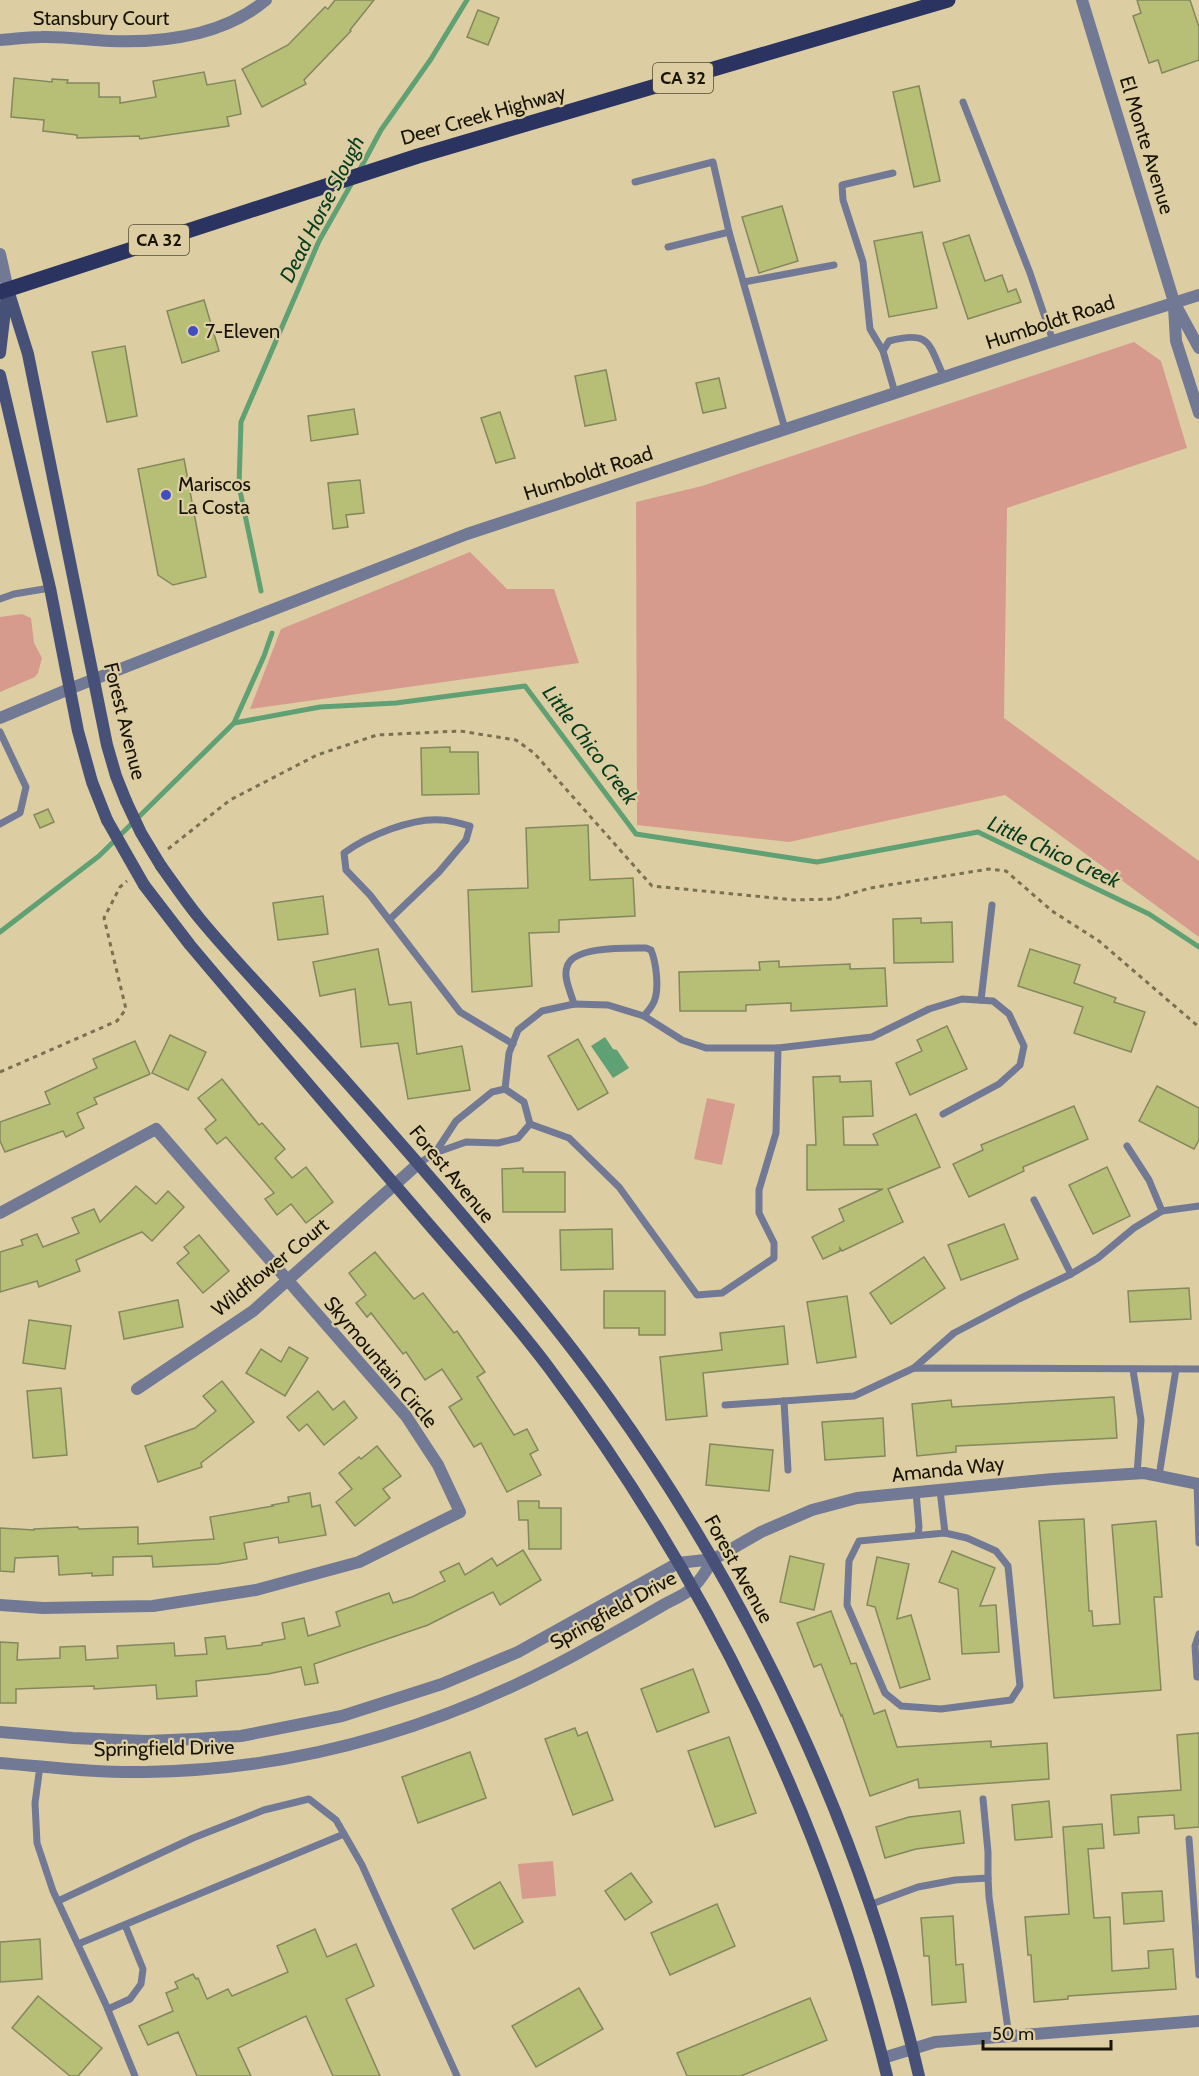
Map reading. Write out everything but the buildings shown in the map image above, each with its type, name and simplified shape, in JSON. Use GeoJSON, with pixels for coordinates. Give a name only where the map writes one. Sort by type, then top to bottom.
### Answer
{"type":"FeatureCollection","features":[{"type":"Feature","properties":{"kind":"main road","name":"Deer Creek Highway"},"geometry":{"type":"LineString","coordinates":[[4,291],[418,156],[948,0]]}},
{"type":"Feature","properties":{"kind":"street","name":"Stansbury Court"},"geometry":{"type":"LineString","coordinates":[[0,40],[42,37],[111,41],[177,38],[210,31],[240,19],[266,0]]}},
{"type":"Feature","properties":{"kind":"street","name":"El Monte Avenue"},"geometry":{"type":"LineString","coordinates":[[1082,0],[1174,302]]}},
{"type":"Feature","properties":{"kind":"street","name":"Forest Avenue"},"geometry":{"type":"LineString","coordinates":[[0,254],[4,291],[0,353]]}},
{"type":"Feature","properties":{"kind":"street","name":"Forest Avenue"},"geometry":{"type":"LineString","coordinates":[[4,291],[28,354],[107,745],[116,776],[141,833],[198,918],[348,1083],[552,1324],[602,1390],[666,1483],[714,1559],[790,1707],[834,1806],[869,1905],[913,2049],[919,2076]]}},
{"type":"Feature","properties":{"kind":"street","name":"Humboldt Road"},"geometry":{"type":"LineString","coordinates":[[0,718],[93,679],[467,534],[1053,340],[1199,295]]}},
{"type":"Feature","properties":{"kind":"street"},"geometry":{"type":"LineString","coordinates":[[1174,302],[1199,348]]}},
{"type":"Feature","properties":{"kind":"street"},"geometry":{"type":"LineString","coordinates":[[1174,302],[1176,341],[1199,412]]}},
{"type":"Feature","properties":{"kind":"street"},"geometry":{"type":"LineString","coordinates":[[0,375],[50,588],[78,731],[92,782],[107,820],[144,885],[190,945],[548,1366],[625,1476],[693,1588],[758,1710],[837,1901],[865,1992],[887,2076]]}},
{"type":"Feature","properties":{"kind":"street","name":"Skymountain Circle"},"geometry":{"type":"LineString","coordinates":[[0,1213],[156,1129],[406,1416],[438,1465],[460,1512],[359,1562],[256,1590],[153,1606],[43,1608],[0,1605]]}},
{"type":"Feature","properties":{"kind":"street","name":"Wildflower Court"},"geometry":{"type":"LineString","coordinates":[[136,1389],[253,1311],[418,1164]]}},
{"type":"Feature","properties":{"kind":"street","name":"Amanda Way"},"geometry":{"type":"LineString","coordinates":[[714,1559],[762,1532],[812,1510],[857,1498],[1137,1473],[1198,1483]]}},
{"type":"Feature","properties":{"kind":"street","name":"Springfield Drive"},"geometry":{"type":"LineString","coordinates":[[0,1732],[84,1739],[147,1741],[194,1739],[241,1736],[342,1716],[442,1684],[518,1652],[678,1563],[714,1559]]}},
{"type":"Feature","properties":{"kind":"street","name":"Springfield Drive"},"geometry":{"type":"LineString","coordinates":[[0,1763],[145,1772],[240,1766],[297,1757],[428,1723],[507,1690],[580,1653],[693,1588],[714,1559]]}},
{"type":"Feature","properties":{"kind":"street"},"geometry":{"type":"LineString","coordinates":[[883,2058],[935,2042],[1199,2021]]}},
{"type":"Feature","properties":{"kind":"lane"},"geometry":{"type":"LineString","coordinates":[[963,102],[1030,273],[1053,340]]}},
{"type":"Feature","properties":{"kind":"lane"},"geometry":{"type":"LineString","coordinates":[[635,182],[713,162],[729,232],[785,429]]}},
{"type":"Feature","properties":{"kind":"lane"},"geometry":{"type":"LineString","coordinates":[[893,173],[842,185],[843,200],[863,262],[870,329],[883,351],[895,393]]}},
{"type":"Feature","properties":{"kind":"lane"},"geometry":{"type":"LineString","coordinates":[[668,247],[729,232]]}},
{"type":"Feature","properties":{"kind":"lane"},"geometry":{"type":"LineString","coordinates":[[744,282],[834,265]]}},
{"type":"Feature","properties":{"kind":"lane"},"geometry":{"type":"LineString","coordinates":[[883,351],[889,341],[910,335],[922,338],[929,345],[944,377]]}},
{"type":"Feature","properties":{"kind":"lane"},"geometry":{"type":"LineString","coordinates":[[0,599],[14,594],[50,588]]}},
{"type":"Feature","properties":{"kind":"lane"},"geometry":{"type":"LineString","coordinates":[[0,732],[26,787],[20,813],[0,824]]}},
{"type":"Feature","properties":{"kind":"lane"},"geometry":{"type":"LineString","coordinates":[[388,920],[439,872],[466,840],[470,826],[442,819],[403,825],[360,841],[344,853],[346,870],[370,895],[388,920],[460,1011],[513,1044]]}},
{"type":"Feature","properties":{"kind":"lane"},"geometry":{"type":"LineString","coordinates":[[981,1000],[992,904]]}},
{"type":"Feature","properties":{"kind":"lane"},"geometry":{"type":"LineString","coordinates":[[574,1004],[566,967],[571,958],[585,951],[646,948],[651,950],[654,957],[656,998],[644,1016]]}},
{"type":"Feature","properties":{"kind":"lane"},"geometry":{"type":"LineString","coordinates":[[505,1089],[509,1053],[518,1030],[542,1011],[574,1004],[608,1005],[644,1016],[682,1040],[706,1048],[778,1048],[872,1037],[928,1009],[962,999],[993,1001],[1009,1014],[1024,1046],[1020,1065],[999,1084],[943,1114]]}},
{"type":"Feature","properties":{"kind":"lane"},"geometry":{"type":"LineString","coordinates":[[530,1124],[569,1138],[619,1187],[697,1295],[722,1293],[774,1258],[774,1243],[759,1213],[759,1190],[776,1133],[778,1048]]}},
{"type":"Feature","properties":{"kind":"lane"},"geometry":{"type":"LineString","coordinates":[[435,1153],[456,1121],[492,1092],[505,1089],[524,1102],[530,1124]]}},
{"type":"Feature","properties":{"kind":"lane"},"geometry":{"type":"LineString","coordinates":[[418,1164],[435,1153],[466,1142],[498,1143],[518,1138],[530,1124]]}},
{"type":"Feature","properties":{"kind":"lane"},"geometry":{"type":"LineString","coordinates":[[1127,1146],[1149,1180],[1162,1211]]}},
{"type":"Feature","properties":{"kind":"lane"},"geometry":{"type":"LineString","coordinates":[[1034,1200],[1071,1274]]}},
{"type":"Feature","properties":{"kind":"lane"},"geometry":{"type":"LineString","coordinates":[[725,1405],[855,1396],[914,1368],[954,1333],[1098,1258],[1134,1228],[1162,1211],[1199,1206]]}},
{"type":"Feature","properties":{"kind":"lane"},"geometry":{"type":"LineString","coordinates":[[914,1368],[1133,1370],[1199,1368]]}},
{"type":"Feature","properties":{"kind":"lane"},"geometry":{"type":"LineString","coordinates":[[1159,1476],[1176,1369]]}},
{"type":"Feature","properties":{"kind":"lane"},"geometry":{"type":"LineString","coordinates":[[1133,1370],[1141,1420],[1137,1473]]}},
{"type":"Feature","properties":{"kind":"lane"},"geometry":{"type":"LineString","coordinates":[[784,1401],[788,1470]]}},
{"type":"Feature","properties":{"kind":"lane"},"geometry":{"type":"LineString","coordinates":[[1198,1483],[1199,1543]]}},
{"type":"Feature","properties":{"kind":"lane"},"geometry":{"type":"LineString","coordinates":[[940,1490],[945,1533]]}},
{"type":"Feature","properties":{"kind":"lane"},"geometry":{"type":"LineString","coordinates":[[916,1492],[918,1535]]}},
{"type":"Feature","properties":{"kind":"lane"},"geometry":{"type":"LineString","coordinates":[[945,1533],[967,1538],[996,1551],[1008,1566],[1020,1686],[1011,1700],[940,1709],[901,1706],[885,1693],[847,1605],[849,1561],[859,1541],[918,1535],[945,1533]]}},
{"type":"Feature","properties":{"kind":"lane"},"geometry":{"type":"LineString","coordinates":[[1199,1634],[1195,1646],[1197,1677],[1199,1677]]}},
{"type":"Feature","properties":{"kind":"lane"},"geometry":{"type":"LineString","coordinates":[[40,1767],[36,1803],[37,1843],[57,1900],[108,2009],[135,2076]]}},
{"type":"Feature","properties":{"kind":"lane"},"geometry":{"type":"LineString","coordinates":[[983,1799],[989,1897],[1009,2036]]}},
{"type":"Feature","properties":{"kind":"lane"},"geometry":{"type":"LineString","coordinates":[[57,1900],[193,1838],[264,1810],[309,1800],[336,1820],[363,1865],[457,2076]]}},
{"type":"Feature","properties":{"kind":"lane"},"geometry":{"type":"LineString","coordinates":[[78,1944],[344,1834]]}},
{"type":"Feature","properties":{"kind":"lane"},"geometry":{"type":"LineString","coordinates":[[1188,1839],[1199,1975]]}},
{"type":"Feature","properties":{"kind":"lane"},"geometry":{"type":"LineString","coordinates":[[869,1905],[918,1887],[955,1880],[988,1878]]}},
{"type":"Feature","properties":{"kind":"lane"},"geometry":{"type":"LineString","coordinates":[[108,2009],[130,2000],[141,1984],[142,1969],[125,1925]]}},
{"type":"Feature","properties":{"kind":"path"},"geometry":{"type":"LineString","coordinates":[[166,851],[230,800],[317,754],[377,735],[460,731],[516,740],[534,753],[652,886],[795,900],[833,898],[870,888],[989,869],[1006,871],[1052,911],[1099,942],[1199,1027]]}},
{"type":"Feature","properties":{"kind":"path"},"geometry":{"type":"LineString","coordinates":[[0,1072],[117,1021],[126,1009],[104,918],[120,886],[129,879]]}},
{"type":"Feature","properties":{"kind":"shaded area"},"geometry":{"type":"Polygon","coordinates":[[[1134,342],[1161,361],[1187,448],[1007,508],[1004,718],[1199,861],[1199,937],[1005,795],[789,842],[637,825],[636,502],[702,486],[1134,342]]]}},
{"type":"Feature","properties":{"kind":"shaded area"},"geometry":{"type":"Polygon","coordinates":[[[470,552],[507,589],[554,589],[579,663],[250,709],[281,629],[470,552]]]}},
{"type":"Feature","properties":{"kind":"shaded area"},"geometry":{"type":"Polygon","coordinates":[[[22,614],[31,618],[34,643],[42,658],[38,673],[35,677],[0,692],[0,617],[22,614]]]}},
{"type":"Feature","properties":{"kind":"shaded area"},"geometry":{"type":"Polygon","coordinates":[[[605,1037],[629,1068],[613,1078],[591,1046],[605,1037]]]}},
{"type":"Feature","properties":{"kind":"shaded area"},"geometry":{"type":"Polygon","coordinates":[[[707,1098],[735,1104],[722,1165],[694,1159],[707,1098]]]}},
{"type":"Feature","properties":{"kind":"shaded area"},"geometry":{"type":"Polygon","coordinates":[[[553,1861],[556,1896],[522,1899],[518,1864],[553,1861]]]}},
{"type":"Feature","properties":{"kind":"waterway","name":"Dead Horse Slough"},"geometry":{"type":"LineString","coordinates":[[359,171],[381,130],[431,59],[467,0]]}},
{"type":"Feature","properties":{"kind":"waterway","name":"Dead Horse Slough"},"geometry":{"type":"LineString","coordinates":[[261,591],[239,486],[241,422],[319,241],[353,181]]}},
{"type":"Feature","properties":{"kind":"waterway","name":"Dead Horse Slough"},"geometry":{"type":"LineString","coordinates":[[234,723],[272,633]]}},
{"type":"Feature","properties":{"kind":"waterway","name":"Little Chico Creek"},"geometry":{"type":"LineString","coordinates":[[0,932],[99,856],[234,723],[320,707],[396,703],[525,686],[636,834],[817,862],[978,832],[1149,914],[1199,947]]}},
{"type":"Feature","properties":{"kind":"place","name":"7-Eleven"},"geometry":{"type":"Point","coordinates":[193,331]}},
{"type":"Feature","properties":{"kind":"place","name":"Mariscos La Costa"},"geometry":{"type":"Point","coordinates":[166,495]}}]}
